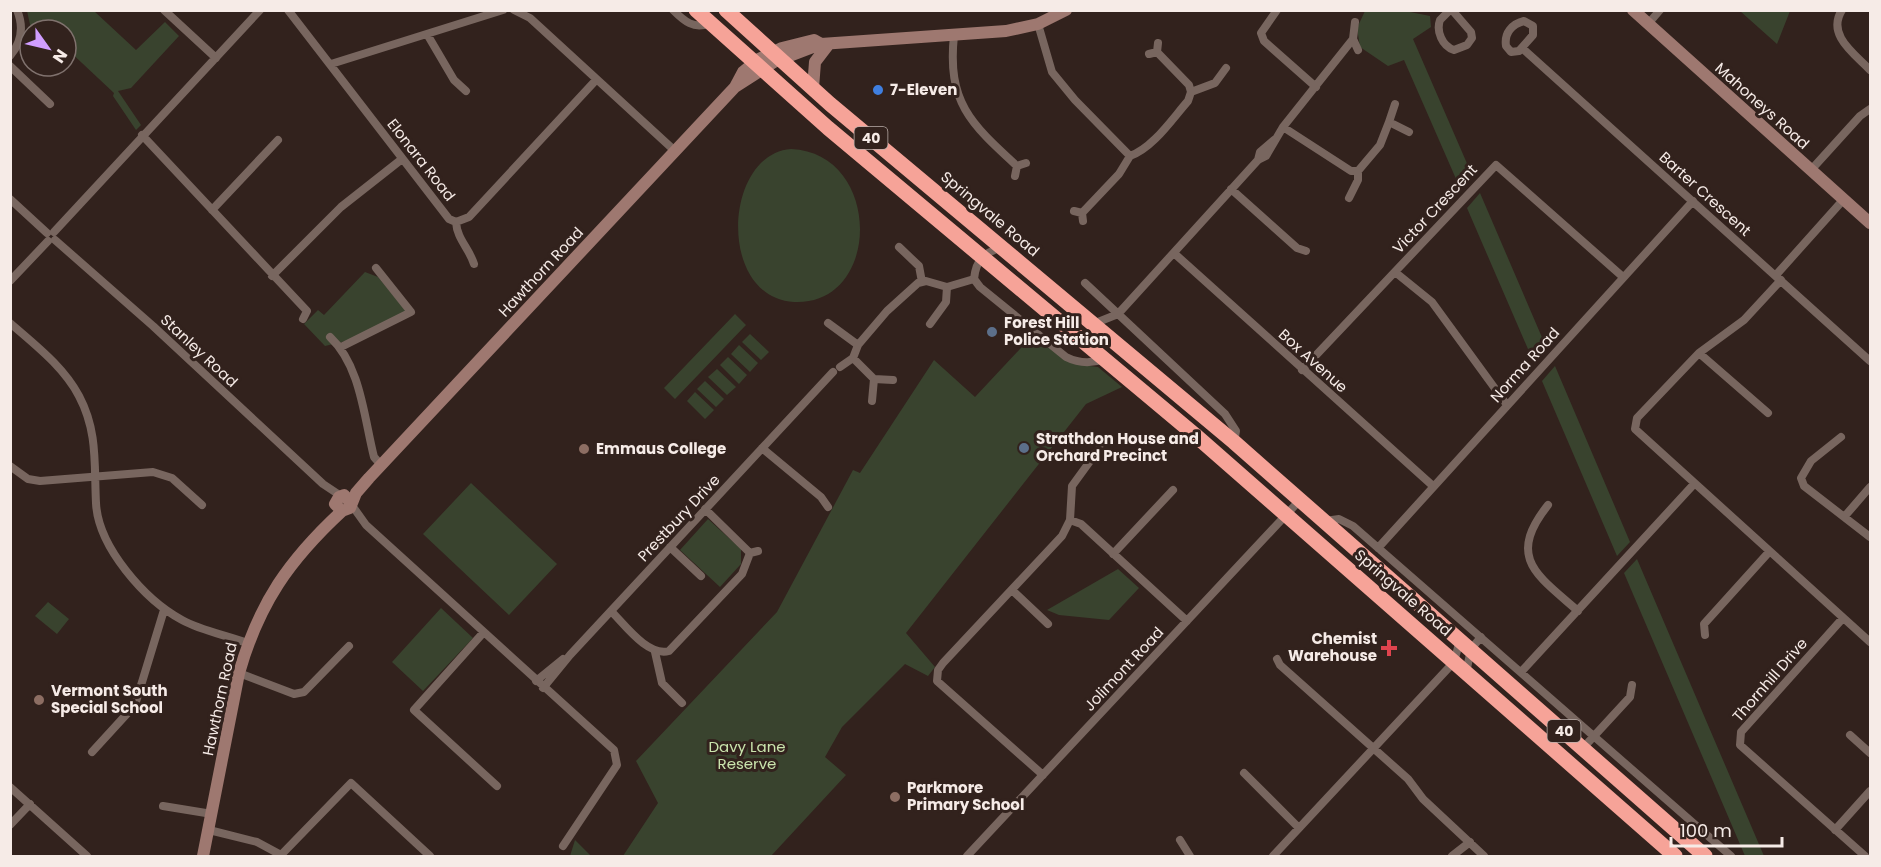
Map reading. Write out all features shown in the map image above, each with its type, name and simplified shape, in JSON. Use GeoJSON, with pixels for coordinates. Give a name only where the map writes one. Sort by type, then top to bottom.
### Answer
{"type":"FeatureCollection","features":[{"type":"Feature","properties":{"kind":"highway","name":"Springvale Road"},"geometry":{"type":"LineString","coordinates":[[696,10],[758,66],[1287,515],[1675,856]]}},
{"type":"Feature","properties":{"kind":"highway","name":"Springvale Road"},"geometry":{"type":"LineString","coordinates":[[726,10],[813,88],[1234,442],[1324,522],[1470,642],[1583,748],[1705,856]]}},
{"type":"Feature","properties":{"kind":"main road","name":"Hawthorn Road"},"geometry":{"type":"LineString","coordinates":[[203,856],[238,673],[247,643],[272,590],[291,562],[342,503],[369,478],[735,87],[758,66],[805,42],[814,40],[825,44],[1006,31],[1038,24],[1066,10]]}},
{"type":"Feature","properties":{"kind":"main road","name":"Mahoneys Road"},"geometry":{"type":"LineString","coordinates":[[1633,10],[1870,223]]}},
{"type":"Feature","properties":{"kind":"main road"},"geometry":{"type":"LineString","coordinates":[[813,88],[815,62],[825,44]]}},
{"type":"Feature","properties":{"kind":"street"},"geometry":{"type":"LineString","coordinates":[[10,56],[20,39],[22,28],[16,10]]}},
{"type":"Feature","properties":{"kind":"street"},"geometry":{"type":"LineString","coordinates":[[164,10],[216,58]]}},
{"type":"Feature","properties":{"kind":"street"},"geometry":{"type":"LineString","coordinates":[[10,281],[142,135],[260,10]]}},
{"type":"Feature","properties":{"kind":"street","name":"Elonara Road"},"geometry":{"type":"LineString","coordinates":[[288,10],[449,219],[456,222],[468,217],[596,80]]}},
{"type":"Feature","properties":{"kind":"street"},"geometry":{"type":"LineString","coordinates":[[331,64],[503,10]]}},
{"type":"Feature","properties":{"kind":"street"},"geometry":{"type":"LineString","coordinates":[[514,10],[530,18],[675,151]]}},
{"type":"Feature","properties":{"kind":"street"},"geometry":{"type":"LineString","coordinates":[[673,10],[690,24],[701,26],[710,23]]}},
{"type":"Feature","properties":{"kind":"street"},"geometry":{"type":"LineString","coordinates":[[1277,10],[1263,26],[1261,33],[1264,41],[1316,87]]}},
{"type":"Feature","properties":{"kind":"street"},"geometry":{"type":"LineString","coordinates":[[1451,10],[1471,32],[1472,38],[1467,45],[1454,50],[1444,44],[1438,30],[1440,20],[1451,10]]}},
{"type":"Feature","properties":{"kind":"street"},"geometry":{"type":"LineString","coordinates":[[1648,24],[1660,10]]}},
{"type":"Feature","properties":{"kind":"street"},"geometry":{"type":"LineString","coordinates":[[1842,10],[1836,22],[1839,36],[1870,70]]}},
{"type":"Feature","properties":{"kind":"street"},"geometry":{"type":"LineString","coordinates":[[1355,21],[1353,39],[1358,50]]}},
{"type":"Feature","properties":{"kind":"street"},"geometry":{"type":"LineString","coordinates":[[1038,24],[1052,72],[1075,100],[1130,156]]}},
{"type":"Feature","properties":{"kind":"street"},"geometry":{"type":"LineString","coordinates":[[427,34],[454,80],[466,91]]}},
{"type":"Feature","properties":{"kind":"street"},"geometry":{"type":"LineString","coordinates":[[954,35],[953,81],[963,106],[977,128],[1017,166]]}},
{"type":"Feature","properties":{"kind":"street"},"geometry":{"type":"LineString","coordinates":[[1093,324],[1118,314],[1175,254],[1258,160],[1260,152],[1274,140],[1353,39]]}},
{"type":"Feature","properties":{"kind":"street","name":"Barter Crescent"},"geometry":{"type":"LineString","coordinates":[[1522,48],[1870,361]]}},
{"type":"Feature","properties":{"kind":"street"},"geometry":{"type":"LineString","coordinates":[[1080,215],[1119,174],[1130,156],[1150,142],[1188,101],[1191,92],[1189,85],[1154,50]]}},
{"type":"Feature","properties":{"kind":"street"},"geometry":{"type":"LineString","coordinates":[[10,66],[50,104]]}},
{"type":"Feature","properties":{"kind":"street"},"geometry":{"type":"LineString","coordinates":[[1191,92],[1215,83],[1226,68]]}},
{"type":"Feature","properties":{"kind":"street"},"geometry":{"type":"LineString","coordinates":[[1349,198],[1358,180],[1358,171],[1380,145],[1395,104]]}},
{"type":"Feature","properties":{"kind":"street"},"geometry":{"type":"LineString","coordinates":[[1811,170],[1860,116],[1870,109]]}},
{"type":"Feature","properties":{"kind":"street"},"geometry":{"type":"LineString","coordinates":[[1389,123],[1409,132]]}},
{"type":"Feature","properties":{"kind":"street"},"geometry":{"type":"LineString","coordinates":[[1282,127],[1351,171],[1358,171]]}},
{"type":"Feature","properties":{"kind":"street"},"geometry":{"type":"LineString","coordinates":[[142,135],[307,311],[303,319]]}},
{"type":"Feature","properties":{"kind":"street"},"geometry":{"type":"LineString","coordinates":[[212,210],[278,140]]}},
{"type":"Feature","properties":{"kind":"street"},"geometry":{"type":"LineString","coordinates":[[272,276],[341,207],[402,159]]}},
{"type":"Feature","properties":{"kind":"street"},"geometry":{"type":"LineString","coordinates":[[1017,166],[1026,163]]}},
{"type":"Feature","properties":{"kind":"street","name":"Victor Crescent"},"geometry":{"type":"LineString","coordinates":[[1302,370],[1496,165],[1623,277]]}},
{"type":"Feature","properties":{"kind":"street"},"geometry":{"type":"LineString","coordinates":[[1015,176],[1017,166]]}},
{"type":"Feature","properties":{"kind":"street"},"geometry":{"type":"LineString","coordinates":[[1231,189],[1297,248],[1306,251]]}},
{"type":"Feature","properties":{"kind":"street","name":"Stanley Road"},"geometry":{"type":"LineString","coordinates":[[10,199],[153,326],[483,633],[614,750],[617,765],[563,846]]}},
{"type":"Feature","properties":{"kind":"street"},"geometry":{"type":"LineString","coordinates":[[1844,199],[1744,320],[1698,353],[1637,418],[1635,425],[1638,434],[1870,642]]}},
{"type":"Feature","properties":{"kind":"street","name":"Norma Road"},"geometry":{"type":"LineString","coordinates":[[1378,548],[1693,201]]}},
{"type":"Feature","properties":{"kind":"street"},"geometry":{"type":"LineString","coordinates":[[456,222],[457,234],[471,253],[474,264]]}},
{"type":"Feature","properties":{"kind":"street"},"geometry":{"type":"LineString","coordinates":[[899,246],[920,266],[922,282]]}},
{"type":"Feature","properties":{"kind":"street"},"geometry":{"type":"LineString","coordinates":[[1002,247],[981,256],[976,265],[974,279],[980,287],[1066,357],[1079,362],[1095,363],[1104,359]]}},
{"type":"Feature","properties":{"kind":"street","name":"Box Avenue"},"geometry":{"type":"LineString","coordinates":[[1175,254],[1433,486]]}},
{"type":"Feature","properties":{"kind":"street"},"geometry":{"type":"LineString","coordinates":[[341,347],[414,316],[376,268]]}},
{"type":"Feature","properties":{"kind":"street"},"geometry":{"type":"LineString","coordinates":[[1395,272],[1432,302],[1508,405]]}},
{"type":"Feature","properties":{"kind":"street"},"geometry":{"type":"LineString","coordinates":[[893,380],[874,379],[853,358],[858,345],[893,304],[922,282],[947,287],[974,279]]}},
{"type":"Feature","properties":{"kind":"street"},"geometry":{"type":"LineString","coordinates":[[1085,283],[1225,414],[1236,431],[1234,442]]}},
{"type":"Feature","properties":{"kind":"street"},"geometry":{"type":"LineString","coordinates":[[930,324],[946,302],[947,287]]}},
{"type":"Feature","properties":{"kind":"street"},"geometry":{"type":"LineString","coordinates":[[10,322],[57,365],[79,395],[93,432],[97,476],[96,505],[105,535],[116,557],[164,610],[185,622],[247,643]]}},
{"type":"Feature","properties":{"kind":"street"},"geometry":{"type":"LineString","coordinates":[[828,323],[858,345]]}},
{"type":"Feature","properties":{"kind":"street"},"geometry":{"type":"LineString","coordinates":[[330,337],[341,347],[353,369],[374,458],[381,465]]}},
{"type":"Feature","properties":{"kind":"street"},"geometry":{"type":"LineString","coordinates":[[1698,353],[1768,413]]}},
{"type":"Feature","properties":{"kind":"street","name":"Prestbury Drive"},"geometry":{"type":"LineString","coordinates":[[543,688],[570,655],[762,447],[837,370],[853,358]]}},
{"type":"Feature","properties":{"kind":"street"},"geometry":{"type":"LineString","coordinates":[[872,400],[874,379]]}},
{"type":"Feature","properties":{"kind":"street"},"geometry":{"type":"LineString","coordinates":[[1841,437],[1811,461],[1801,478],[1804,486],[1870,537]]}},
{"type":"Feature","properties":{"kind":"street"},"geometry":{"type":"LineString","coordinates":[[1043,775],[937,681],[938,675],[943,663],[1062,536],[1070,520],[1072,486],[1104,442]]}},
{"type":"Feature","properties":{"kind":"street"},"geometry":{"type":"LineString","coordinates":[[762,447],[821,497],[828,507]]}},
{"type":"Feature","properties":{"kind":"street"},"geometry":{"type":"LineString","coordinates":[[10,466],[28,479],[40,481],[153,472],[172,478],[202,505]]}},
{"type":"Feature","properties":{"kind":"street"},"geometry":{"type":"LineString","coordinates":[[1521,672],[1694,484]]}},
{"type":"Feature","properties":{"kind":"street"},"geometry":{"type":"LineString","coordinates":[[1845,516],[1870,487]]}},
{"type":"Feature","properties":{"kind":"street"},"geometry":{"type":"LineString","coordinates":[[1113,554],[1173,490]]}},
{"type":"Feature","properties":{"kind":"street","name":"Jolimont Road"},"geometry":{"type":"LineString","coordinates":[[967,856],[1300,500]]}},
{"type":"Feature","properties":{"kind":"street"},"geometry":{"type":"LineString","coordinates":[[1548,505],[1530,530],[1526,543],[1527,558],[1534,572],[1578,611]]}},
{"type":"Feature","properties":{"kind":"street"},"geometry":{"type":"LineString","coordinates":[[656,652],[669,651],[742,574],[754,552],[705,509]]}},
{"type":"Feature","properties":{"kind":"street","name":"Springvale Road"},"geometry":{"type":"LineString","coordinates":[[1324,522],[1336,519],[1347,523],[1378,548],[1470,642],[1521,672],[1731,856]]}},
{"type":"Feature","properties":{"kind":"street"},"geometry":{"type":"LineString","coordinates":[[1070,520],[1081,524],[1187,621]]}},
{"type":"Feature","properties":{"kind":"street"},"geometry":{"type":"LineString","coordinates":[[670,547],[701,576]]}},
{"type":"Feature","properties":{"kind":"street"},"geometry":{"type":"LineString","coordinates":[[1705,635],[1704,624],[1769,552]]}},
{"type":"Feature","properties":{"kind":"street"},"geometry":{"type":"LineString","coordinates":[[1012,590],[1048,624]]}},
{"type":"Feature","properties":{"kind":"street"},"geometry":{"type":"LineString","coordinates":[[92,752],[135,705],[164,610]]}},
{"type":"Feature","properties":{"kind":"street"},"geometry":{"type":"LineString","coordinates":[[611,611],[656,652],[662,683],[682,703]]}},
{"type":"Feature","properties":{"kind":"street","name":"Thornhill Drive"},"geometry":{"type":"LineString","coordinates":[[1843,618],[1741,732],[1738,740],[1740,745],[1865,856]]}},
{"type":"Feature","properties":{"kind":"street"},"geometry":{"type":"LineString","coordinates":[[483,633],[414,710],[497,786]]}},
{"type":"Feature","properties":{"kind":"street"},"geometry":{"type":"LineString","coordinates":[[1273,856],[1374,749],[1470,642]]}},
{"type":"Feature","properties":{"kind":"street"},"geometry":{"type":"LineString","coordinates":[[1466,673],[1470,642]]}},
{"type":"Feature","properties":{"kind":"street"},"geometry":{"type":"LineString","coordinates":[[238,673],[294,694],[304,692],[349,645]]}},
{"type":"Feature","properties":{"kind":"street","name":"Prestbury Drive"},"geometry":{"type":"LineString","coordinates":[[536,681],[570,655]]}},
{"type":"Feature","properties":{"kind":"street"},"geometry":{"type":"LineString","coordinates":[[1277,658],[1280,665],[1408,779],[1423,799],[1484,856]]}},
{"type":"Feature","properties":{"kind":"street"},"geometry":{"type":"LineString","coordinates":[[1583,748],[1630,697],[1632,685]]}},
{"type":"Feature","properties":{"kind":"street"},"geometry":{"type":"LineString","coordinates":[[1850,735],[1870,753]]}},
{"type":"Feature","properties":{"kind":"street"},"geometry":{"type":"LineString","coordinates":[[1244,773],[1299,828]]}},
{"type":"Feature","properties":{"kind":"street"},"geometry":{"type":"LineString","coordinates":[[209,830],[258,842],[282,856],[351,783],[430,856]]}},
{"type":"Feature","properties":{"kind":"street"},"geometry":{"type":"LineString","coordinates":[[10,787],[87,856]]}},
{"type":"Feature","properties":{"kind":"street"},"geometry":{"type":"LineString","coordinates":[[1835,830],[1870,791]]}},
{"type":"Feature","properties":{"kind":"street"},"geometry":{"type":"LineString","coordinates":[[10,825],[30,804]]}},
{"type":"Feature","properties":{"kind":"street"},"geometry":{"type":"LineString","coordinates":[[163,806],[212,814]]}},
{"type":"Feature","properties":{"kind":"street"},"geometry":{"type":"LineString","coordinates":[[1180,840],[1191,856]]}},
{"type":"Feature","properties":{"kind":"street"},"geometry":{"type":"LineString","coordinates":[[1452,856],[1470,843]]}},
{"type":"Feature","properties":{"kind":"green space"},"geometry":{"type":"Polygon","coordinates":[[[27,11],[94,11],[136,50],[165,22],[179,36],[131,88],[118,91],[141,125],[136,130],[113,96],[114,93],[78,59],[78,18],[29,18],[27,11]]]}},
{"type":"Feature","properties":{"kind":"green space"},"geometry":{"type":"Polygon","coordinates":[[[1365,11],[1405,11],[1430,16],[1431,27],[1413,39],[1472,175],[1460,188],[1404,60],[1388,66],[1360,47],[1357,28],[1365,11]]]}},
{"type":"Feature","properties":{"kind":"green space"},"geometry":{"type":"Polygon","coordinates":[[[1740,11],[1790,11],[1777,44],[1740,11]]]}},
{"type":"Feature","properties":{"kind":"green space"},"geometry":{"type":"Polygon","coordinates":[[[791,149],[821,157],[843,175],[856,200],[860,228],[856,256],[844,280],[823,297],[794,302],[769,294],[751,277],[741,253],[738,226],[742,199],[752,174],[768,157],[791,149]]]}},
{"type":"Feature","properties":{"kind":"green space"},"geometry":{"type":"Polygon","coordinates":[[[1480,193],[1547,349],[1534,363],[1467,208],[1480,193]]]}},
{"type":"Feature","properties":{"kind":"green space"},"geometry":{"type":"Polygon","coordinates":[[[365,272],[378,277],[407,312],[346,341],[325,346],[304,324],[318,310],[324,315],[365,272]]]}},
{"type":"Feature","properties":{"kind":"green space"},"geometry":{"type":"Polygon","coordinates":[[[735,314],[746,325],[675,399],[664,388],[735,314]]]}},
{"type":"Feature","properties":{"kind":"green space"},"geometry":{"type":"Polygon","coordinates":[[[750,334],[769,352],[761,360],[742,342],[750,334]]]}},
{"type":"Feature","properties":{"kind":"green space","name":"Davy Lane Reserve"},"geometry":{"type":"Polygon","coordinates":[[[1033,335],[1074,364],[1098,367],[1122,387],[1086,404],[906,633],[935,667],[928,676],[905,664],[842,727],[825,757],[846,775],[771,856],[623,856],[658,803],[636,761],[777,612],[853,470],[860,473],[934,360],[975,397],[1033,335]]]}},
{"type":"Feature","properties":{"kind":"green space"},"geometry":{"type":"Polygon","coordinates":[[[739,345],[758,363],[750,372],[731,354],[739,345]]]}},
{"type":"Feature","properties":{"kind":"green space"},"geometry":{"type":"Polygon","coordinates":[[[728,357],[747,375],[739,384],[720,365],[728,357]]]}},
{"type":"Feature","properties":{"kind":"green space"},"geometry":{"type":"Polygon","coordinates":[[[1555,366],[1630,542],[1617,556],[1542,381],[1555,366]]]}},
{"type":"Feature","properties":{"kind":"green space"},"geometry":{"type":"Polygon","coordinates":[[[717,369],[736,387],[727,395],[708,377],[717,369]]]}},
{"type":"Feature","properties":{"kind":"green space"},"geometry":{"type":"Polygon","coordinates":[[[705,381],[724,399],[716,407],[697,389],[705,381]]]}},
{"type":"Feature","properties":{"kind":"green space"},"geometry":{"type":"Polygon","coordinates":[[[695,392],[714,410],[705,419],[687,401],[695,392]]]}},
{"type":"Feature","properties":{"kind":"green space"},"geometry":{"type":"Polygon","coordinates":[[[471,483],[557,564],[509,615],[423,534],[471,483]]]}},
{"type":"Feature","properties":{"kind":"green space"},"geometry":{"type":"Polygon","coordinates":[[[708,519],[741,549],[741,564],[720,587],[680,550],[708,519]]]}},
{"type":"Feature","properties":{"kind":"green space"},"geometry":{"type":"Polygon","coordinates":[[[1637,559],[1764,856],[1745,856],[1624,573],[1637,559]]]}},
{"type":"Feature","properties":{"kind":"green space"},"geometry":{"type":"Polygon","coordinates":[[[1118,569],[1139,588],[1109,620],[1059,615],[1047,610],[1118,569]]]}},
{"type":"Feature","properties":{"kind":"green space"},"geometry":{"type":"Polygon","coordinates":[[[48,602],[69,619],[57,634],[35,616],[48,602]]]}},
{"type":"Feature","properties":{"kind":"green space"},"geometry":{"type":"Polygon","coordinates":[[[441,608],[473,638],[423,691],[392,662],[441,608]]]}},
{"type":"Feature","properties":{"kind":"green space"},"geometry":{"type":"Polygon","coordinates":[[[575,840],[591,856],[570,856],[575,840]]]}},
{"type":"Feature","properties":{"kind":"place","name":"7-Eleven"},"geometry":{"type":"Point","coordinates":[878,90]}},
{"type":"Feature","properties":{"kind":"place","name":"Forest Hill Police Station"},"geometry":{"type":"Point","coordinates":[992,332]}},
{"type":"Feature","properties":{"kind":"place","name":"Strathdon House and Orchard Precinct"},"geometry":{"type":"Point","coordinates":[1024,448]}},
{"type":"Feature","properties":{"kind":"place","name":"Emmaus College"},"geometry":{"type":"Point","coordinates":[584,449]}},
{"type":"Feature","properties":{"kind":"place","name":"Chemist Warehouse"},"geometry":{"type":"Point","coordinates":[1389,648]}},
{"type":"Feature","properties":{"kind":"place","name":"Vermont South Special School"},"geometry":{"type":"Point","coordinates":[39,700]}},
{"type":"Feature","properties":{"kind":"place","name":"Parkmore Primary School"},"geometry":{"type":"Point","coordinates":[895,797]}}]}
